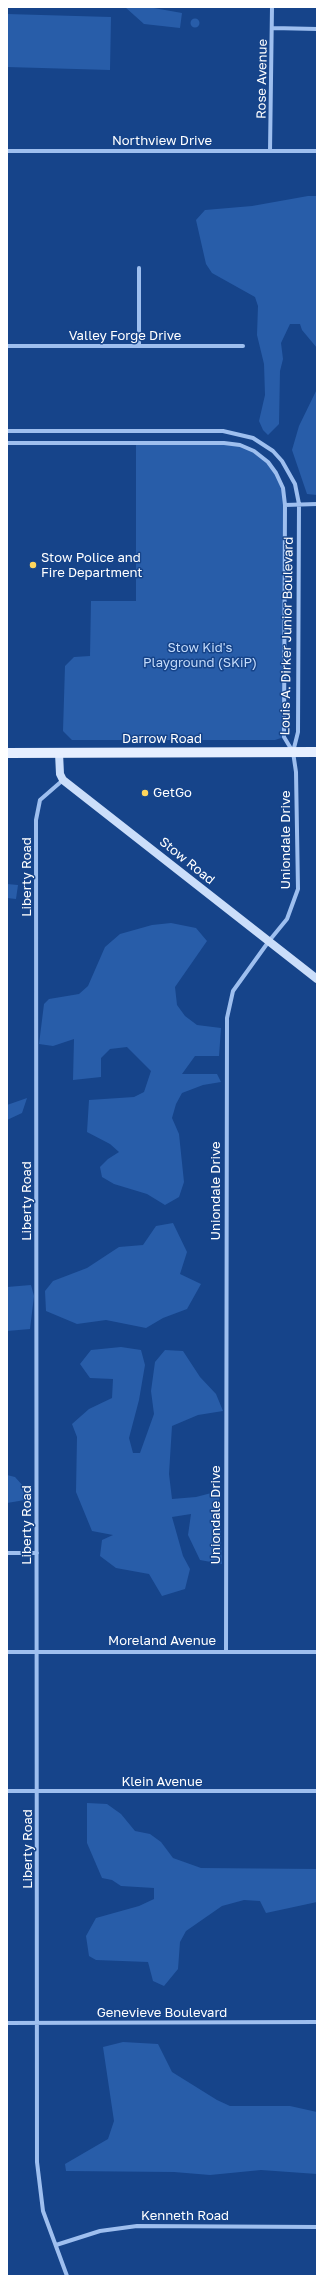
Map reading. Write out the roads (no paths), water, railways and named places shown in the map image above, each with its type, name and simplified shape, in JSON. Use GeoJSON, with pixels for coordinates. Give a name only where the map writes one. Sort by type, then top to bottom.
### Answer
{"type":"FeatureCollection","features":[{"type":"Feature","properties":{"kind":"main road","name":"Darrow Road"},"geometry":{"type":"LineString","coordinates":[[7,753],[317,752]]}},
{"type":"Feature","properties":{"kind":"street","name":"Rose Avenue"},"geometry":{"type":"LineString","coordinates":[[270,151],[273,28],[272,7]]}},
{"type":"Feature","properties":{"kind":"street"},"geometry":{"type":"LineString","coordinates":[[273,28],[317,29]]}},
{"type":"Feature","properties":{"kind":"street","name":"Northview Drive"},"geometry":{"type":"LineString","coordinates":[[7,151],[317,151]]}},
{"type":"Feature","properties":{"kind":"street"},"geometry":{"type":"LineString","coordinates":[[139,268],[139,346]]}},
{"type":"Feature","properties":{"kind":"street","name":"Valley Forge Drive"},"geometry":{"type":"LineString","coordinates":[[7,346],[243,346]]}},
{"type":"Feature","properties":{"kind":"street","name":"Louis A. Dirker Junior Boulevard"},"geometry":{"type":"LineString","coordinates":[[7,431],[185,431],[240,433],[264,443],[282,462],[295,484],[299,504],[298,732],[293,752]]}},
{"type":"Feature","properties":{"kind":"street","name":"Louis A. Dirker Junior Boulevard"},"geometry":{"type":"LineString","coordinates":[[7,443],[224,443],[240,446],[254,451],[268,462],[276,473],[283,488],[285,505],[284,737],[293,752]]}},
{"type":"Feature","properties":{"kind":"street"},"geometry":{"type":"LineString","coordinates":[[285,505],[317,504]]}},
{"type":"Feature","properties":{"kind":"street","name":"Uniondale Drive"},"geometry":{"type":"LineString","coordinates":[[226,1651],[227,1018],[233,991],[269,941],[287,919],[298,889],[296,772],[293,752]]}},
{"type":"Feature","properties":{"kind":"street"},"geometry":{"type":"LineString","coordinates":[[59,753],[60,774],[63,780]]}},
{"type":"Feature","properties":{"kind":"street","name":"Stow Road"},"geometry":{"type":"LineString","coordinates":[[63,780],[317,979]]}},
{"type":"Feature","properties":{"kind":"street","name":"Liberty Road"},"geometry":{"type":"LineString","coordinates":[[63,780],[40,800],[36,820],[38,2180],[44,2211],[67,2276]]}},
{"type":"Feature","properties":{"kind":"street"},"geometry":{"type":"LineString","coordinates":[[7,1553],[37,1553]]}},
{"type":"Feature","properties":{"kind":"street","name":"Moreland Avenue"},"geometry":{"type":"LineString","coordinates":[[7,1652],[317,1652]]}},
{"type":"Feature","properties":{"kind":"street","name":"Klein Avenue"},"geometry":{"type":"LineString","coordinates":[[7,1791],[317,1791]]}},
{"type":"Feature","properties":{"kind":"street","name":"Genevieve Boulevard"},"geometry":{"type":"LineString","coordinates":[[7,2023],[317,2022]]}},
{"type":"Feature","properties":{"kind":"street","name":"Kenneth Road"},"geometry":{"type":"LineString","coordinates":[[56,2245],[100,2231],[137,2226],[317,2227]]}},
{"type":"Feature","properties":{"kind":"place","name":"Stow Police and Fire Department"},"geometry":{"type":"Point","coordinates":[33,565]}},
{"type":"Feature","properties":{"kind":"place","name":"GetGo"},"geometry":{"type":"Point","coordinates":[145,793]}},
{"type":"Feature","properties":{"kind":"park label","name":"Stow Kid's Playground (SKiP)"},"geometry":{"type":"Point","coordinates":[200,656]}}]}
